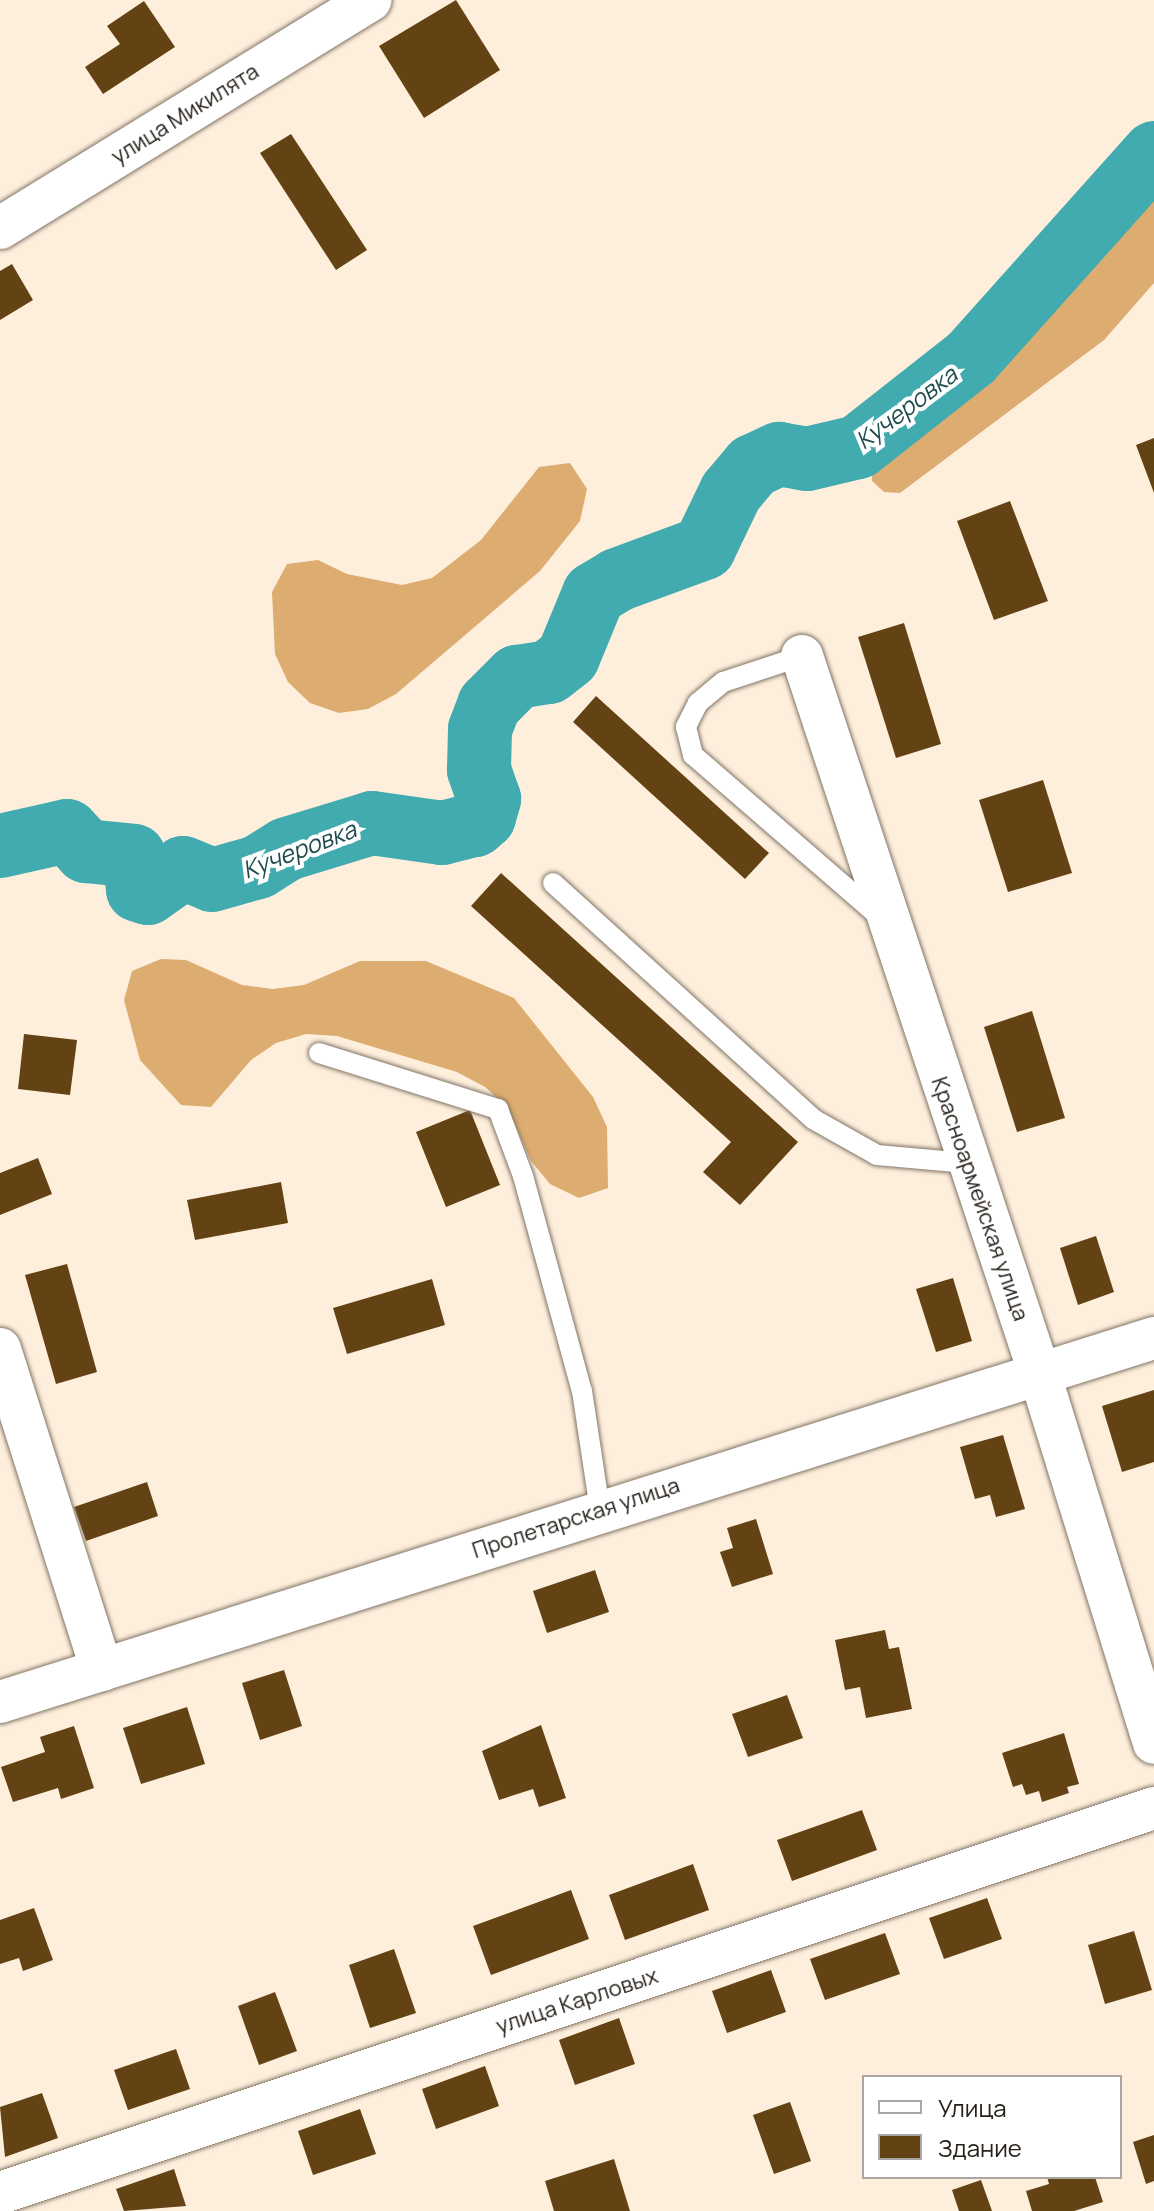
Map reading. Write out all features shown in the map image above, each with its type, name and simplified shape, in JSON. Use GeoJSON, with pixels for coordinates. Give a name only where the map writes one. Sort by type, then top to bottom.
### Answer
{"type":"FeatureCollection","features":[{"type":"Feature","properties":{"kind":"street","name":"улица Микилята"},"geometry":{"type":"LineString","coordinates":[[0,228],[370,0]]}},
{"type":"Feature","properties":{"kind":"street","name":"Красноармейская улица"},"geometry":{"type":"LineString","coordinates":[[802,656],[967,1163],[1040,1375],[1154,1743]]}},
{"type":"Feature","properties":{"kind":"street","name":"Пролетарская улица"},"geometry":{"type":"LineString","coordinates":[[0,1702],[600,1510],[1154,1338]]}},
{"type":"Feature","properties":{"kind":"street"},"geometry":{"type":"LineString","coordinates":[[0,1349],[102,1670]]}},
{"type":"Feature","properties":{"kind":"street","name":"улица Карловых"},"geometry":{"type":"LineString","coordinates":[[0,2193],[1154,1808]]}},
{"type":"Feature","properties":{"kind":"lane"},"geometry":{"type":"LineString","coordinates":[[802,656],[723,682],[698,703],[686,727],[693,755],[889,925]]}},
{"type":"Feature","properties":{"kind":"lane"},"geometry":{"type":"LineString","coordinates":[[553,883],[813,1119],[877,1155],[967,1163]]}},
{"type":"Feature","properties":{"kind":"lane"},"geometry":{"type":"LineString","coordinates":[[319,1053],[498,1109],[523,1176],[582,1391],[600,1510]]}},
{"type":"Feature","properties":{"kind":"shaded area"},"geometry":{"type":"Polygon","coordinates":[[[1154,193],[1154,283],[1104,340],[900,493],[884,492],[872,481],[872,464],[896,437],[928,430],[1003,369],[1154,193]]]}},
{"type":"Feature","properties":{"kind":"shaded area"},"geometry":{"type":"Polygon","coordinates":[[[570,463],[587,489],[580,521],[540,571],[396,694],[368,709],[339,713],[310,703],[288,682],[275,654],[272,592],[287,564],[318,560],[347,574],[402,585],[432,578],[481,540],[539,467],[570,463]]]}},
{"type":"Feature","properties":{"kind":"shaded area"},"geometry":{"type":"Polygon","coordinates":[[[161,959],[186,960],[242,985],[273,989],[304,985],[360,961],[426,961],[514,998],[593,1097],[607,1127],[608,1188],[579,1198],[550,1184],[531,1161],[507,1107],[485,1087],[457,1072],[337,1036],[306,1034],[276,1043],[251,1060],[211,1107],[181,1105],[140,1060],[124,1000],[132,971],[161,959]]]}},
{"type":"Feature","properties":{"kind":"building"},"geometry":{"type":"Polygon","coordinates":[[[456,0],[500,70],[424,118],[379,46],[456,0]]]}},
{"type":"Feature","properties":{"kind":"building"},"geometry":{"type":"Polygon","coordinates":[[[144,1],[175,47],[103,94],[85,67],[120,44],[107,26],[144,1]]]}},
{"type":"Feature","properties":{"kind":"building"},"geometry":{"type":"Polygon","coordinates":[[[291,134],[367,250],[336,270],[260,153],[291,134]]]}},
{"type":"Feature","properties":{"kind":"building"},"geometry":{"type":"Polygon","coordinates":[[[12,264],[33,300],[0,320],[0,271],[12,264]]]}},
{"type":"Feature","properties":{"kind":"building"},"geometry":{"type":"Polygon","coordinates":[[[1154,438],[1154,493],[1136,445],[1154,438]]]}},
{"type":"Feature","properties":{"kind":"building"},"geometry":{"type":"Polygon","coordinates":[[[1010,501],[1048,601],[994,620],[957,521],[1010,501]]]}},
{"type":"Feature","properties":{"kind":"building"},"geometry":{"type":"Polygon","coordinates":[[[904,623],[941,744],[896,758],[858,637],[904,623]]]}},
{"type":"Feature","properties":{"kind":"building"},"geometry":{"type":"Polygon","coordinates":[[[596,696],[769,853],[745,879],[573,722],[596,696]]]}},
{"type":"Feature","properties":{"kind":"building"},"geometry":{"type":"Polygon","coordinates":[[[1043,780],[1072,873],[1008,892],[979,800],[1043,780]]]}},
{"type":"Feature","properties":{"kind":"building"},"geometry":{"type":"Polygon","coordinates":[[[501,873],[798,1142],[740,1205],[703,1172],[731,1142],[471,906],[501,873]]]}},
{"type":"Feature","properties":{"kind":"building"},"geometry":{"type":"Polygon","coordinates":[[[1032,1011],[1065,1118],[1017,1132],[984,1027],[1032,1011]]]}},
{"type":"Feature","properties":{"kind":"building"},"geometry":{"type":"Polygon","coordinates":[[[24,1034],[77,1040],[70,1095],[18,1089],[24,1034]]]}},
{"type":"Feature","properties":{"kind":"building"},"geometry":{"type":"Polygon","coordinates":[[[470,1110],[500,1185],[446,1207],[416,1132],[470,1110]]]}},
{"type":"Feature","properties":{"kind":"building"},"geometry":{"type":"Polygon","coordinates":[[[38,1158],[52,1194],[0,1215],[0,1173],[38,1158]]]}},
{"type":"Feature","properties":{"kind":"building"},"geometry":{"type":"Polygon","coordinates":[[[281,1182],[288,1223],[195,1240],[187,1200],[281,1182]]]}},
{"type":"Feature","properties":{"kind":"building"},"geometry":{"type":"Polygon","coordinates":[[[1096,1236],[1114,1292],[1078,1305],[1060,1248],[1096,1236]]]}},
{"type":"Feature","properties":{"kind":"building"},"geometry":{"type":"Polygon","coordinates":[[[67,1264],[97,1372],[56,1384],[25,1275],[67,1264]]]}},
{"type":"Feature","properties":{"kind":"building"},"geometry":{"type":"Polygon","coordinates":[[[953,1278],[972,1341],[936,1352],[916,1289],[953,1278]]]}},
{"type":"Feature","properties":{"kind":"building"},"geometry":{"type":"Polygon","coordinates":[[[432,1279],[445,1325],[347,1354],[333,1308],[432,1279]]]}},
{"type":"Feature","properties":{"kind":"building"},"geometry":{"type":"Polygon","coordinates":[[[1154,1390],[1154,1462],[1122,1472],[1102,1406],[1154,1390]]]}},
{"type":"Feature","properties":{"kind":"building"},"geometry":{"type":"Polygon","coordinates":[[[1003,1435],[1025,1509],[996,1517],[990,1495],[975,1499],[960,1447],[1003,1435]]]}},
{"type":"Feature","properties":{"kind":"building"},"geometry":{"type":"Polygon","coordinates":[[[147,1482],[158,1516],[86,1541],[74,1507],[147,1482]]]}},
{"type":"Feature","properties":{"kind":"building"},"geometry":{"type":"Polygon","coordinates":[[[756,1519],[773,1574],[732,1587],[720,1552],[733,1548],[727,1528],[756,1519]]]}},
{"type":"Feature","properties":{"kind":"building"},"geometry":{"type":"Polygon","coordinates":[[[595,1570],[609,1612],[547,1633],[533,1591],[595,1570]]]}},
{"type":"Feature","properties":{"kind":"building"},"geometry":{"type":"Polygon","coordinates":[[[885,1630],[889,1649],[899,1647],[912,1709],[866,1718],[860,1687],[845,1690],[835,1640],[885,1630]]]}},
{"type":"Feature","properties":{"kind":"building"},"geometry":{"type":"Polygon","coordinates":[[[284,1670],[302,1726],[260,1740],[242,1683],[284,1670]]]}},
{"type":"Feature","properties":{"kind":"building"},"geometry":{"type":"Polygon","coordinates":[[[787,1695],[803,1738],[748,1757],[732,1714],[787,1695]]]}},
{"type":"Feature","properties":{"kind":"building"},"geometry":{"type":"Polygon","coordinates":[[[187,1707],[205,1764],[141,1784],[123,1728],[187,1707]]]}},
{"type":"Feature","properties":{"kind":"building"},"geometry":{"type":"Polygon","coordinates":[[[541,1725],[566,1798],[539,1807],[533,1789],[499,1800],[482,1751],[541,1725]]]}},
{"type":"Feature","properties":{"kind":"building"},"geometry":{"type":"Polygon","coordinates":[[[74,1726],[94,1788],[61,1799],[58,1788],[13,1802],[1,1767],[45,1752],[40,1737],[74,1726]]]}},
{"type":"Feature","properties":{"kind":"building"},"geometry":{"type":"Polygon","coordinates":[[[1064,1733],[1079,1784],[1067,1787],[1069,1793],[1042,1802],[1039,1791],[1026,1795],[1022,1784],[1013,1787],[1002,1753],[1064,1733]]]}},
{"type":"Feature","properties":{"kind":"building"},"geometry":{"type":"Polygon","coordinates":[[[862,1810],[877,1850],[792,1881],[777,1840],[862,1810]]]}},
{"type":"Feature","properties":{"kind":"building"},"geometry":{"type":"Polygon","coordinates":[[[693,1864],[709,1910],[625,1940],[609,1895],[693,1864]]]}},
{"type":"Feature","properties":{"kind":"building"},"geometry":{"type":"Polygon","coordinates":[[[571,1890],[589,1939],[491,1975],[473,1926],[571,1890]]]}},
{"type":"Feature","properties":{"kind":"building"},"geometry":{"type":"Polygon","coordinates":[[[987,1898],[1002,1939],[944,1959],[929,1918],[987,1898]]]}},
{"type":"Feature","properties":{"kind":"building"},"geometry":{"type":"Polygon","coordinates":[[[34,1908],[53,1960],[23,1971],[19,1958],[0,1964],[0,1920],[34,1908]]]}},
{"type":"Feature","properties":{"kind":"building"},"geometry":{"type":"Polygon","coordinates":[[[1134,1931],[1152,1990],[1105,2004],[1088,1945],[1134,1931]]]}},
{"type":"Feature","properties":{"kind":"building"},"geometry":{"type":"Polygon","coordinates":[[[885,1933],[900,1974],[825,2000],[810,1959],[885,1933]]]}},
{"type":"Feature","properties":{"kind":"building"},"geometry":{"type":"Polygon","coordinates":[[[394,1949],[416,2013],[370,2028],[349,1965],[394,1949]]]}},
{"type":"Feature","properties":{"kind":"building"},"geometry":{"type":"Polygon","coordinates":[[[771,1970],[786,2012],[727,2033],[712,1991],[771,1970]]]}},
{"type":"Feature","properties":{"kind":"building"},"geometry":{"type":"Polygon","coordinates":[[[275,1992],[297,2051],[259,2065],[238,2006],[275,1992]]]}},
{"type":"Feature","properties":{"kind":"building"},"geometry":{"type":"Polygon","coordinates":[[[619,2018],[635,2064],[575,2085],[559,2040],[619,2018]]]}},
{"type":"Feature","properties":{"kind":"building"},"geometry":{"type":"Polygon","coordinates":[[[176,2049],[190,2089],[128,2110],[114,2070],[176,2049]]]}},
{"type":"Feature","properties":{"kind":"building"},"geometry":{"type":"Polygon","coordinates":[[[485,2066],[499,2106],[436,2129],[422,2089],[485,2066]]]}},
{"type":"Feature","properties":{"kind":"building"},"geometry":{"type":"Polygon","coordinates":[[[42,2093],[58,2138],[5,2157],[0,2107],[42,2093]]]}},
{"type":"Feature","properties":{"kind":"building"},"geometry":{"type":"Polygon","coordinates":[[[790,2102],[811,2161],[774,2174],[753,2115],[790,2102]]]}},
{"type":"Feature","properties":{"kind":"building"},"geometry":{"type":"Polygon","coordinates":[[[360,2109],[376,2154],[313,2175],[298,2131],[360,2109]]]}},
{"type":"Feature","properties":{"kind":"building"},"geometry":{"type":"Polygon","coordinates":[[[1154,2135],[1154,2181],[1146,2184],[1133,2142],[1154,2135]]]}},
{"type":"Feature","properties":{"kind":"building"},"geometry":{"type":"Polygon","coordinates":[[[614,2159],[630,2211],[554,2211],[545,2181],[614,2159]]]}},
{"type":"Feature","properties":{"kind":"building"},"geometry":{"type":"Polygon","coordinates":[[[174,2169],[186,2206],[124,2211],[116,2189],[174,2169]]]}},
{"type":"Feature","properties":{"kind":"building"},"geometry":{"type":"Polygon","coordinates":[[[1048,2179],[1096,2179],[1103,2202],[1074,2211],[1032,2211],[1026,2191],[1049,2184],[1048,2179]]]}},
{"type":"Feature","properties":{"kind":"building"},"geometry":{"type":"Polygon","coordinates":[[[981,2180],[992,2211],[959,2211],[952,2190],[981,2180]]]}},
{"type":"Feature","properties":{"kind":"waterway","name":"Кучеровка"},"geometry":{"type":"LineString","coordinates":[[0,846],[67,831],[86,851],[134,856],[138,890],[148,893],[183,868],[212,880],[258,867],[287,849],[372,823],[442,833],[475,825],[484,817],[489,799],[479,770],[480,729],[489,705],[517,677],[549,672],[568,657],[594,594],[617,580],[704,548],[731,492],[753,466],[779,454],[807,459],[858,447],[971,358],[1154,153]]}}]}
